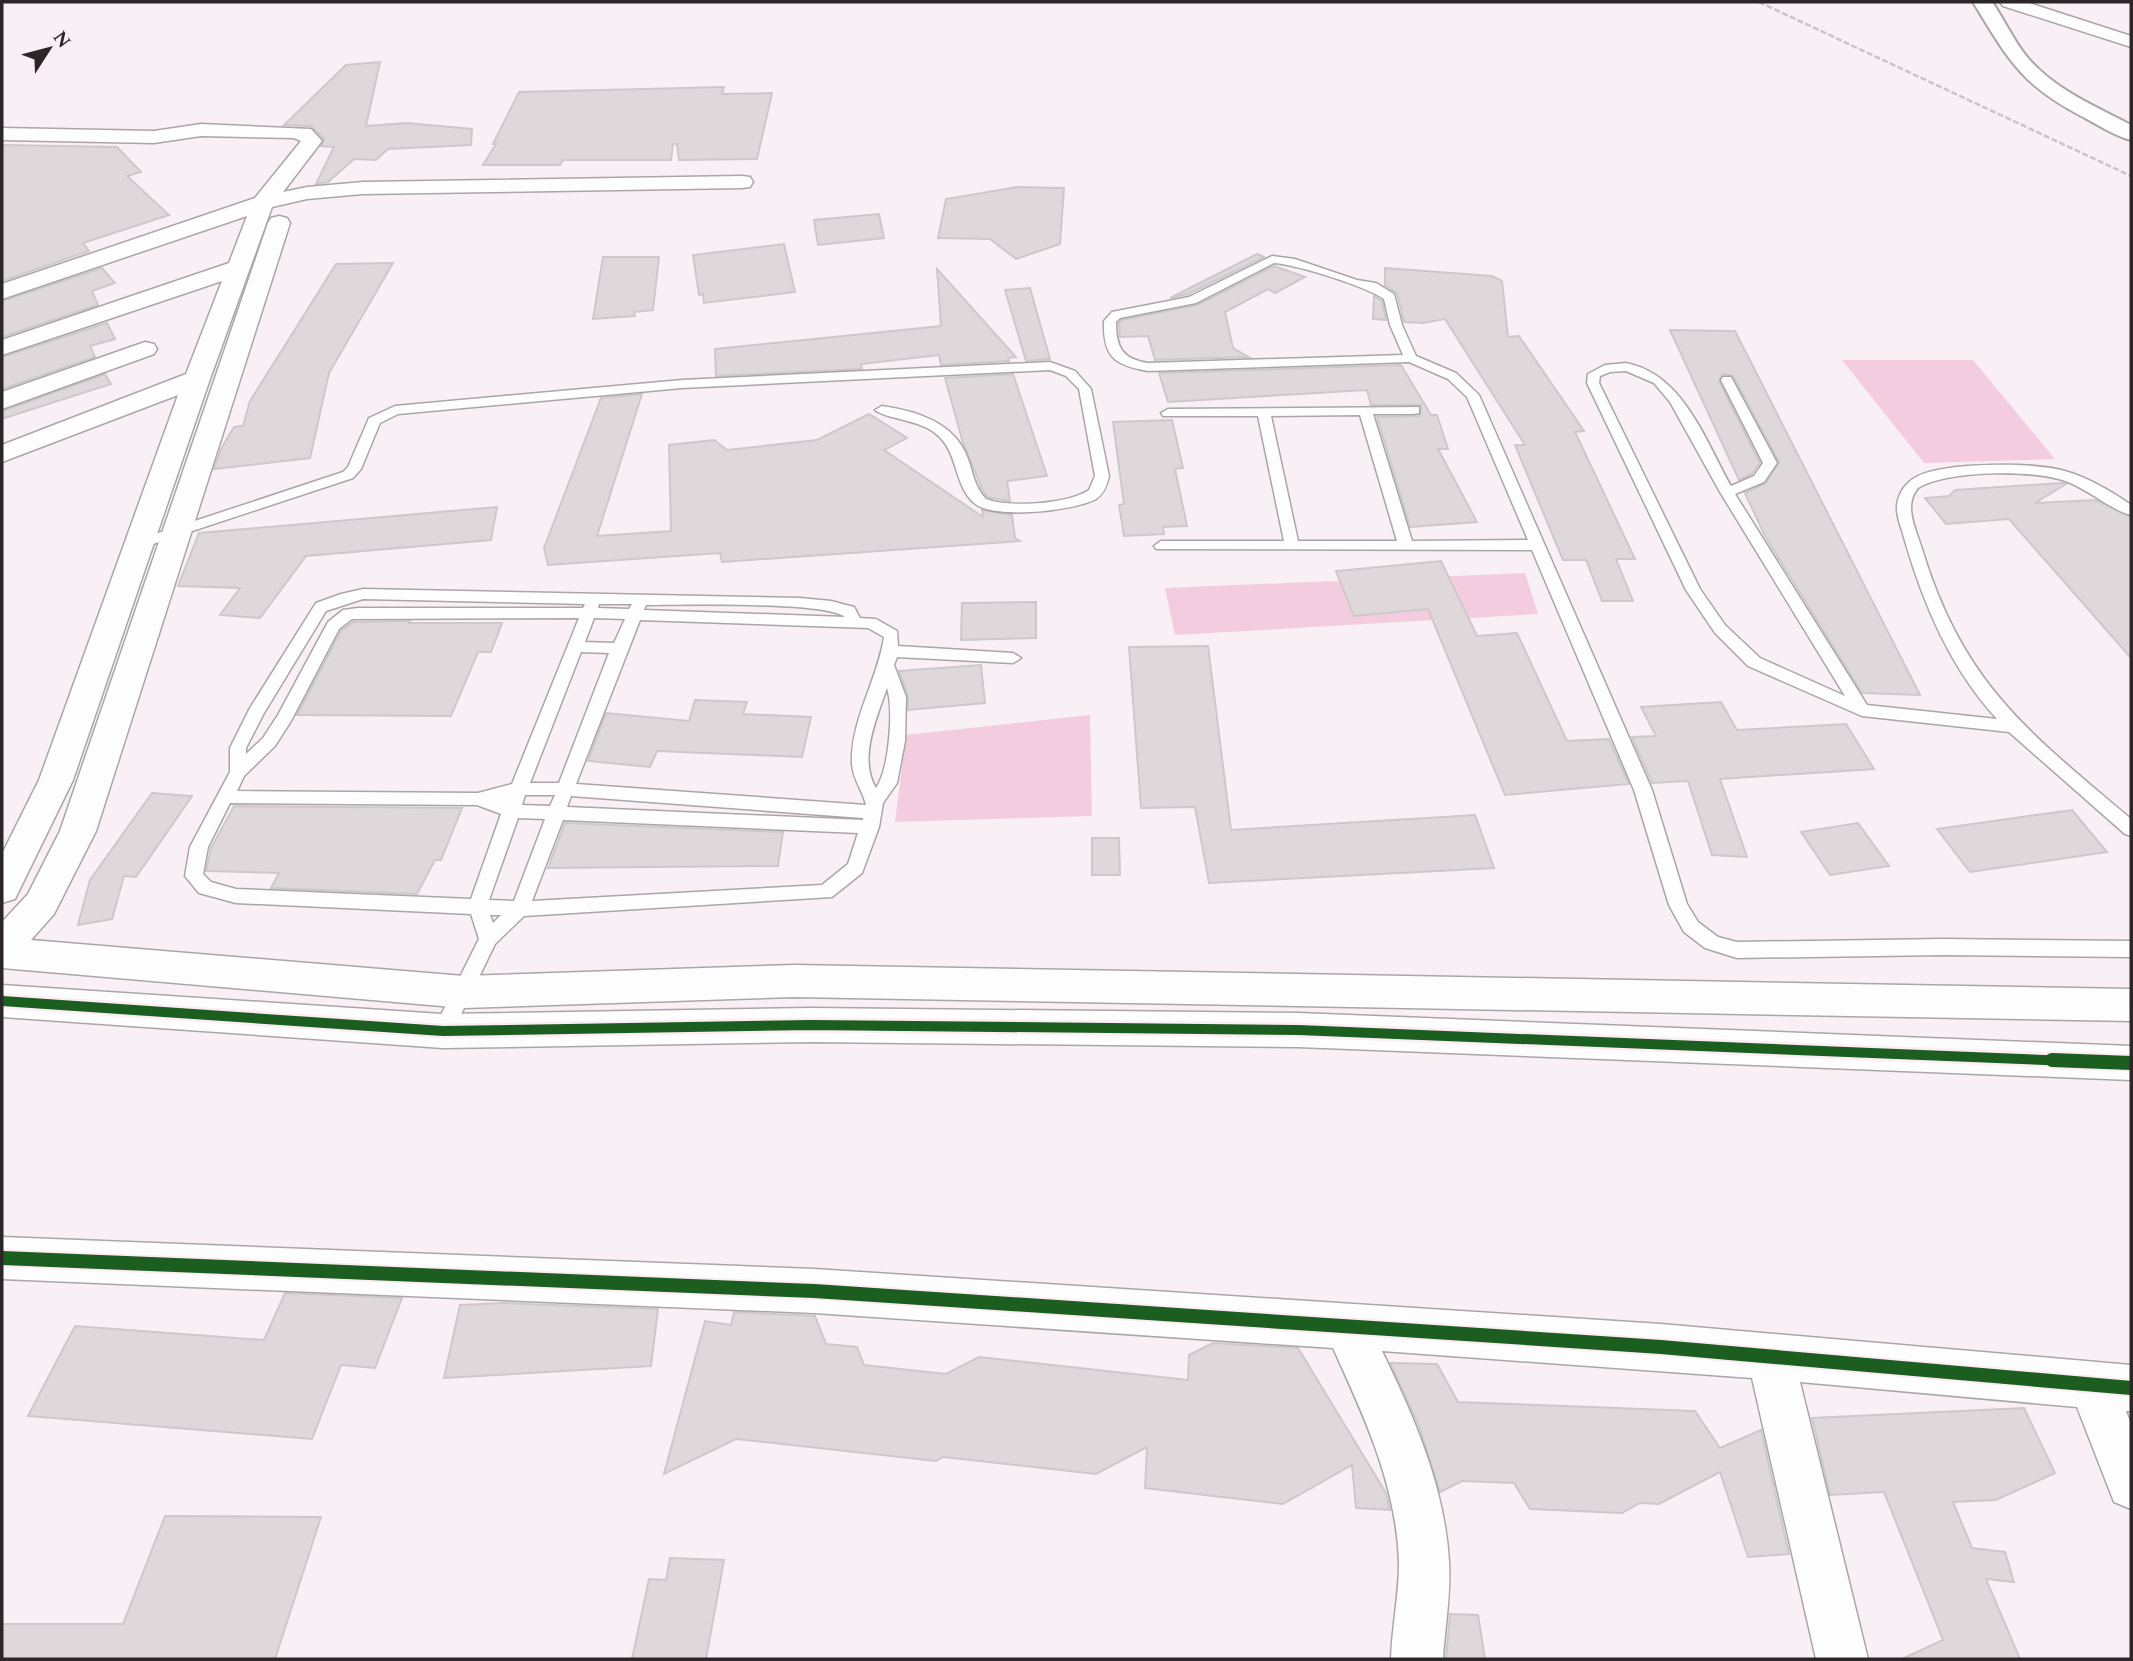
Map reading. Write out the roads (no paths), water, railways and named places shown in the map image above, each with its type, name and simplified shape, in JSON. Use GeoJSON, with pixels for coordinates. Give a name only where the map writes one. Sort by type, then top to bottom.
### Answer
{"type":"FeatureCollection","features":[{"type":"Feature","properties":{"kind":"main road"},"geometry":{"type":"LineString","coordinates":[[1998,6],[2007,45],[2033,75],[2062,95],[2131,133]]}},
{"type":"Feature","properties":{"kind":"street"},"geometry":{"type":"LineString","coordinates":[[1998,6],[2060,17],[2131,42]]}},
{"type":"Feature","properties":{"kind":"street"},"geometry":{"type":"LineString","coordinates":[[2060,17],[2119,17]]}},
{"type":"Feature","properties":{"kind":"street"},"geometry":{"type":"LineString","coordinates":[[2,122],[178,126],[201,131]]}},
{"type":"Feature","properties":{"kind":"street"},"geometry":{"type":"LineString","coordinates":[[2,134],[155,137],[201,131],[294,132],[312,141],[277,194],[237,268],[56,779],[2,889]]}},
{"type":"Feature","properties":{"kind":"street"},"geometry":{"type":"LineString","coordinates":[[2,292],[277,194],[363,188],[743,181]]}},
{"type":"Feature","properties":{"kind":"street"},"geometry":{"type":"LineString","coordinates":[[2,947],[41,904],[78,831],[176,532],[277,194]]}},
{"type":"Feature","properties":{"kind":"street"},"geometry":{"type":"LineString","coordinates":[[2,348],[237,268]]}},
{"type":"Feature","properties":{"kind":"street"},"geometry":{"type":"LineString","coordinates":[[138,302],[152,396]]}},
{"type":"Feature","properties":{"kind":"street"},"geometry":{"type":"LineString","coordinates":[[2,401],[145,349]]}},
{"type":"Feature","properties":{"kind":"street"},"geometry":{"type":"LineString","coordinates":[[2,454],[197,379]]}},
{"type":"Feature","properties":{"kind":"street"},"geometry":{"type":"LineString","coordinates":[[2,953],[464,992],[794,981],[2131,1005]]}},
{"type":"Feature","properties":{"kind":"street"},"geometry":{"type":"LineString","coordinates":[[2,1001],[443,1031],[811,1025],[1298,1030],[2131,1063]]}},
{"type":"Feature","properties":{"kind":"street"},"geometry":{"type":"LineString","coordinates":[[2,1258],[801,1290],[1770,1356],[2111,1386],[2131,1485]]}},
{"type":"Feature","properties":{"kind":"street"},"geometry":{"type":"LineString","coordinates":[[1346,1326],[1388,1415],[1415,1497],[1424,1563],[1417,1659]]}},
{"type":"Feature","properties":{"kind":"street"},"geometry":{"type":"LineString","coordinates":[[1770,1356],[1842,1659]]}},
{"type":"Feature","properties":{"kind":"lane"},"geometry":{"type":"LineString","coordinates":[[1412,358],[1396,325],[1391,297],[1382,290],[1282,259],[1264,261],[1192,300],[1132,310],[1116,315],[1110,321],[1109,338],[1113,353],[1120,360],[1147,367],[1412,358],[1452,376],[1473,395],[1643,789],[1678,905],[1691,927],[1712,943],[1737,950],[2131,949]]}},
{"type":"Feature","properties":{"kind":"lane"},"geometry":{"type":"LineString","coordinates":[[139,544],[348,475],[354,468],[374,421],[395,410],[682,384],[1050,366],[1068,370],[1085,388],[1102,476],[1100,486],[1095,494],[1061,504],[1001,507],[983,504],[972,492],[958,450],[934,426],[904,412],[882,410]]}},
{"type":"Feature","properties":{"kind":"lane"},"geometry":{"type":"LineString","coordinates":[[1862,710],[1727,492],[1667,389],[1635,368],[1602,368],[1594,374],[1593,383],[1693,590],[1720,629],[1754,662],[1862,710],[2014,727]]}},
{"type":"Feature","properties":{"kind":"lane"},"geometry":{"type":"LineString","coordinates":[[1727,380],[1770,463],[1768,472],[1761,479],[1727,492]]}},
{"type":"Feature","properties":{"kind":"lane"},"geometry":{"type":"LineString","coordinates":[[1168,413],[1415,410]]}},
{"type":"Feature","properties":{"kind":"lane"},"geometry":{"type":"LineString","coordinates":[[1365,411],[1405,543]]}},
{"type":"Feature","properties":{"kind":"lane"},"geometry":{"type":"LineString","coordinates":[[1264,412],[1292,547]]}},
{"type":"Feature","properties":{"kind":"lane"},"geometry":{"type":"LineString","coordinates":[[2131,512],[2087,485],[2064,475],[2035,469],[1941,474],[1922,479],[1908,489],[1903,504],[1925,588],[1975,680],[2014,727],[2131,829]]}},
{"type":"Feature","properties":{"kind":"lane"},"geometry":{"type":"LineString","coordinates":[[1161,546],[1292,547],[1405,543],[1539,545]]}},
{"type":"Feature","properties":{"kind":"lane"},"geometry":{"type":"LineString","coordinates":[[238,772],[238,748],[256,712],[321,607],[346,597],[363,594],[638,607],[829,623],[854,620],[884,628],[892,635],[890,659],[865,726],[861,769],[863,787],[873,814]]}},
{"type":"Feature","properties":{"kind":"lane"},"geometry":{"type":"LineString","coordinates":[[346,597],[348,614]]}},
{"type":"Feature","properties":{"kind":"lane"},"geometry":{"type":"LineString","coordinates":[[592,605],[348,614],[333,626],[285,718],[269,742],[238,772],[198,847],[194,876],[205,888],[236,896],[520,909],[825,892],[856,868],[873,814],[889,783],[897,741],[898,697],[890,659]]}},
{"type":"Feature","properties":{"kind":"lane"},"geometry":{"type":"LineString","coordinates":[[488,939],[478,905],[519,789],[592,605]]}},
{"type":"Feature","properties":{"kind":"lane"},"geometry":{"type":"LineString","coordinates":[[443,1031],[488,939],[520,909],[619,648],[638,607]]}},
{"type":"Feature","properties":{"kind":"lane"},"geometry":{"type":"LineString","coordinates":[[575,647],[619,648]]}},
{"type":"Feature","properties":{"kind":"lane"},"geometry":{"type":"LineString","coordinates":[[890,659],[1013,658]]}},
{"type":"Feature","properties":{"kind":"lane"},"geometry":{"type":"LineString","coordinates":[[224,797],[478,799],[519,789],[564,789],[873,814]]}},
{"type":"Feature","properties":{"kind":"lane"},"geometry":{"type":"LineString","coordinates":[[478,799],[512,811],[555,813],[873,814]]}},
{"type":"Feature","properties":{"kind":"railway"},"geometry":{"type":"LineString","coordinates":[[1759,2],[2131,176]]}}]}
